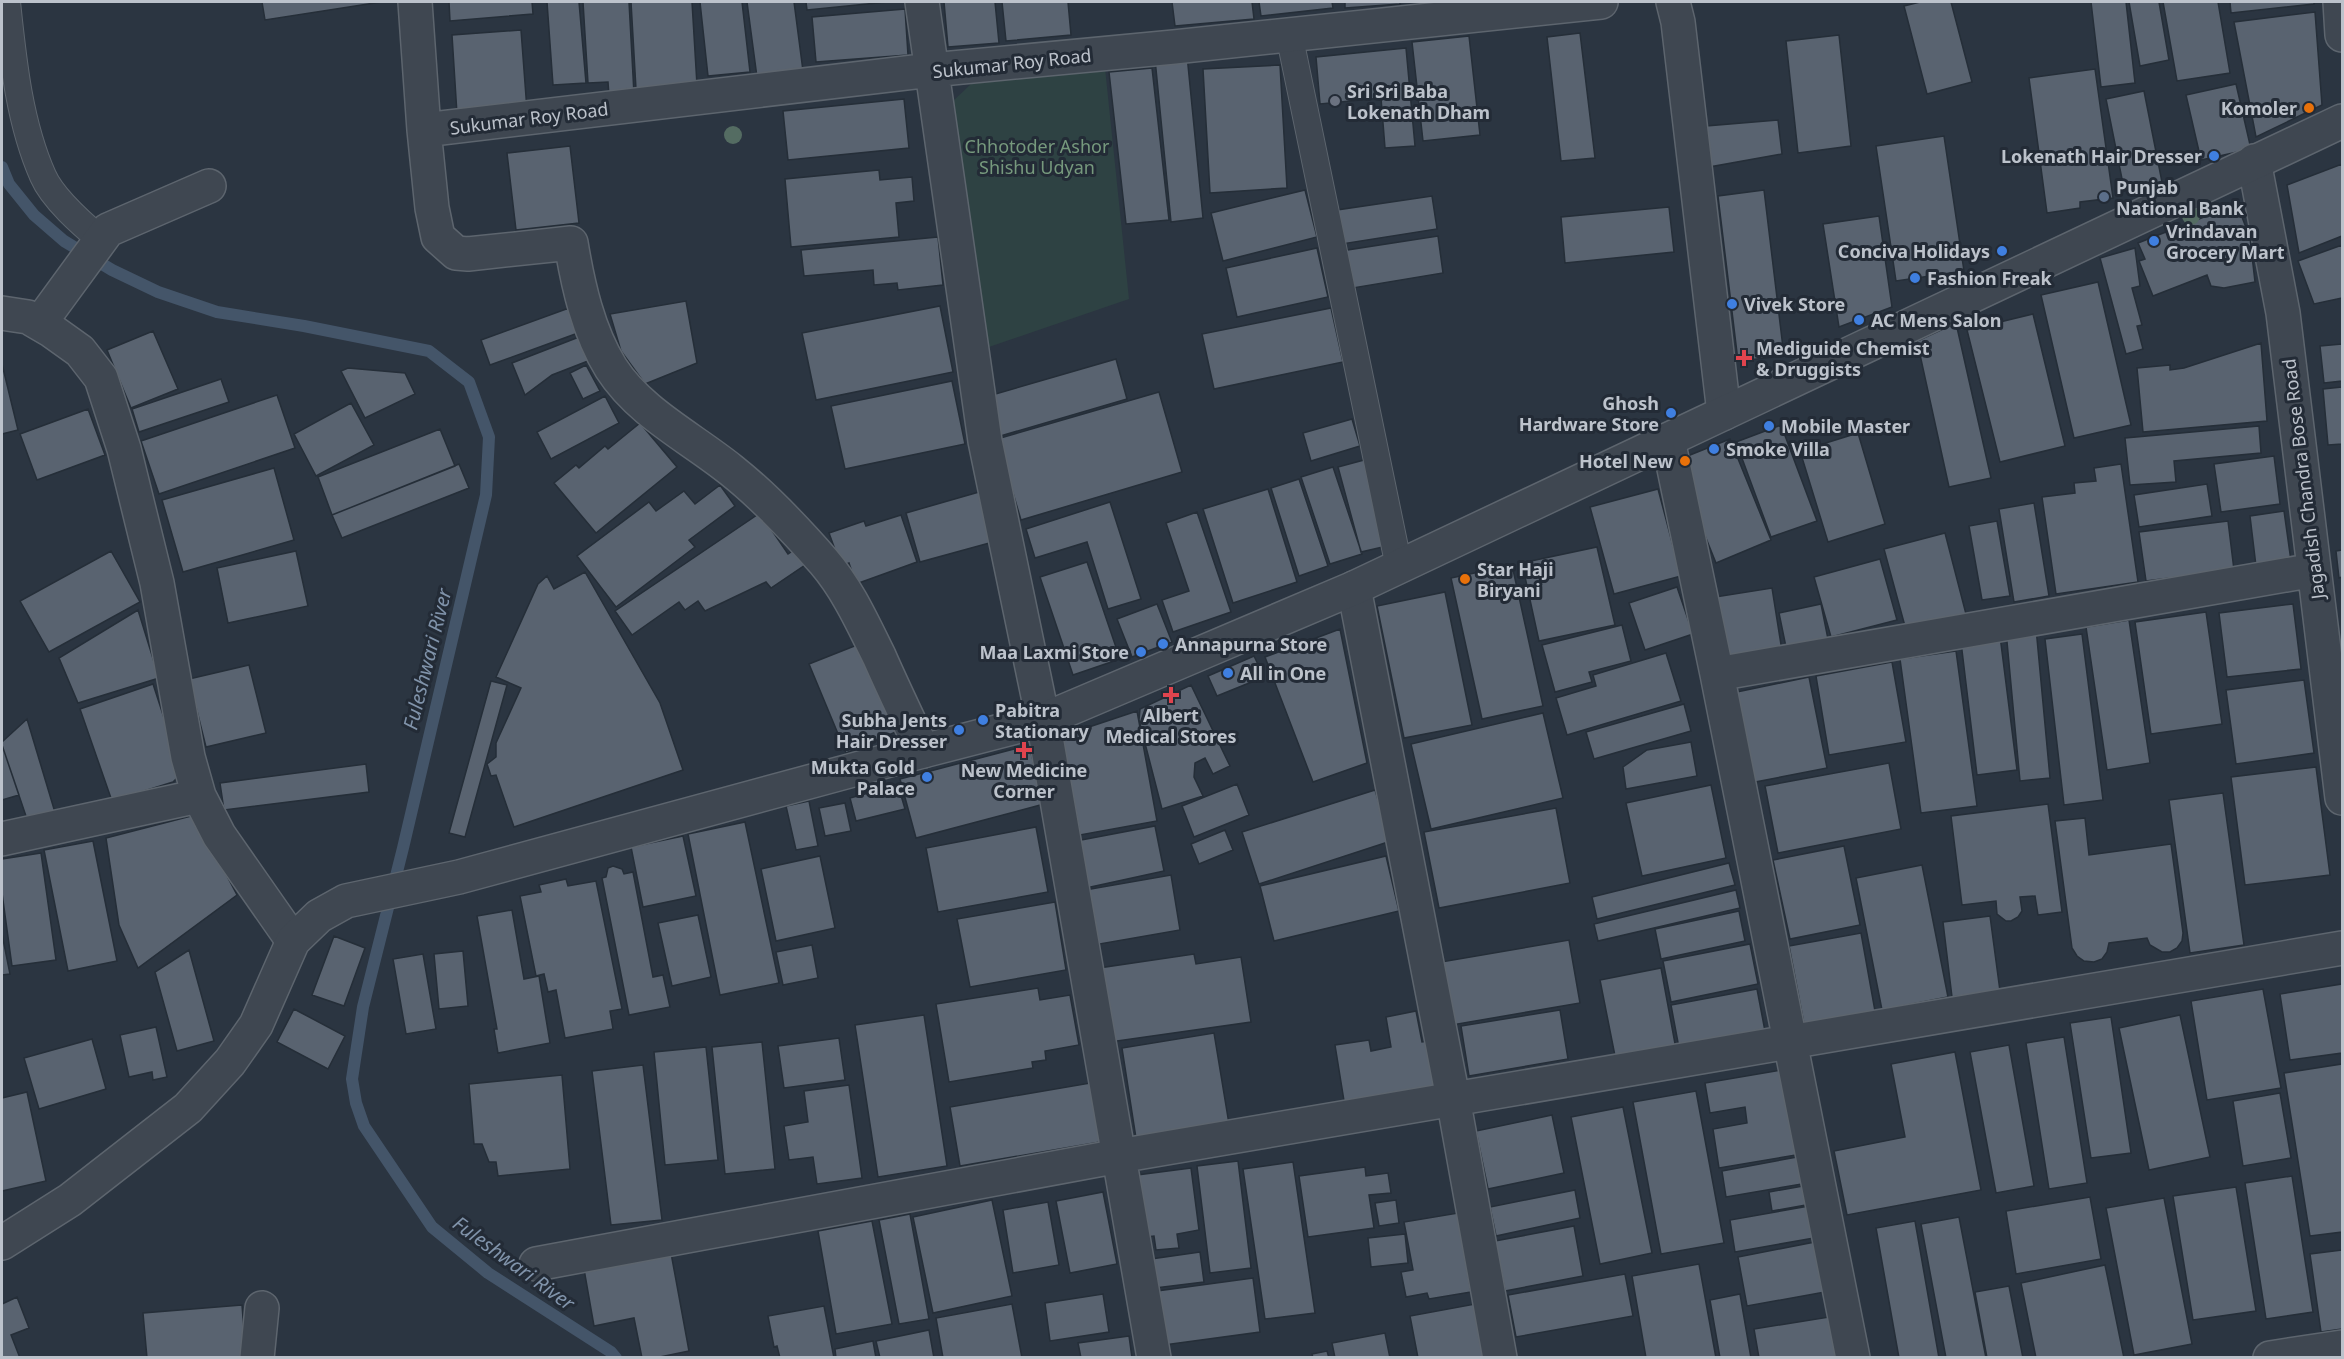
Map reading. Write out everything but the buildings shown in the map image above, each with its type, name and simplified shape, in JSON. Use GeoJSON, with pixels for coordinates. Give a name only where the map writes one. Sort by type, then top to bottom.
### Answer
{"type":"FeatureCollection","features":[{"type":"Feature","properties":{"kind":"street"},"geometry":{"type":"LineString","coordinates":[[415,2],[424,130],[432,208],[438,237],[456,253],[468,254],[571,243],[585,306],[595,337],[610,367],[624,386],[645,407],[732,470],[789,524],[826,564],[855,607],[923,751]]}},
{"type":"Feature","properties":{"kind":"street"},"geometry":{"type":"LineString","coordinates":[[922,2],[986,441],[1043,720],[1154,1358]]}},
{"type":"Feature","properties":{"kind":"street","name":"Sukumar Roy Road"},"geometry":{"type":"LineString","coordinates":[[424,130],[931,70],[1600,2]]}},
{"type":"Feature","properties":{"kind":"street"},"geometry":{"type":"LineString","coordinates":[[1673,2],[1678,22],[1698,182],[1724,413]]}},
{"type":"Feature","properties":{"kind":"street"},"geometry":{"type":"LineString","coordinates":[[2340,2],[2343,35]]}},
{"type":"Feature","properties":{"kind":"street"},"geometry":{"type":"LineString","coordinates":[[2,1243],[70,1200],[188,1108],[230,1062],[256,1025],[293,941],[319,916],[346,901],[459,877],[1043,720],[1354,588],[2254,161],[2343,121]]}},
{"type":"Feature","properties":{"kind":"street","name":"Jagadish Chandra Bose Road"},"geometry":{"type":"LineString","coordinates":[[2254,161],[2283,313],[2343,798]]}},
{"type":"Feature","properties":{"kind":"street"},"geometry":{"type":"LineString","coordinates":[[40,323],[108,230],[209,186]]}},
{"type":"Feature","properties":{"kind":"street"},"geometry":{"type":"LineString","coordinates":[[2,313],[28,317],[40,323],[80,351],[101,378],[124,449],[157,583],[189,757],[199,796],[219,835],[293,941]]}},
{"type":"Feature","properties":{"kind":"street"},"geometry":{"type":"LineString","coordinates":[[1668,440],[1791,1041],[1853,1358]]}},
{"type":"Feature","properties":{"kind":"street"},"geometry":{"type":"LineString","coordinates":[[1717,674],[2314,570]]}},
{"type":"Feature","properties":{"kind":"street"},"geometry":{"type":"LineString","coordinates":[[1354,588],[1453,1098],[1500,1358]]}},
{"type":"Feature","properties":{"kind":"street"},"geometry":{"type":"LineString","coordinates":[[2,839],[199,796]]}},
{"type":"Feature","properties":{"kind":"street"},"geometry":{"type":"LineString","coordinates":[[536,1264],[1119,1156],[2343,948]]}},
{"type":"Feature","properties":{"kind":"street"},"geometry":{"type":"LineString","coordinates":[[257,1358],[262,1308]]}},
{"type":"Feature","properties":{"kind":"street"},"geometry":{"type":"LineString","coordinates":[[2270,1358],[2343,1347]]}},
{"type":"Feature","properties":{"kind":"lane"},"geometry":{"type":"LineString","coordinates":[[7,2],[13,60],[28,130],[43,178],[98,243]]}},
{"type":"Feature","properties":{"kind":"lane"},"geometry":{"type":"LineString","coordinates":[[1289,34],[1399,567]]}},
{"type":"Feature","properties":{"kind":"green space","name":"Chhotoder Ashor Shishu Udyan"},"geometry":{"type":"Polygon","coordinates":[[[1105,68],[1129,299],[986,348],[952,102],[971,84],[1105,68]]]}},
{"type":"Feature","properties":{"kind":"waterway","name":"Fuleshwari River"},"geometry":{"type":"LineString","coordinates":[[2,167],[9,184],[34,215],[64,241],[112,270],[158,292],[217,312],[304,326],[429,351],[469,382],[489,437],[486,495],[363,1007],[352,1079],[356,1103],[364,1126],[432,1227],[488,1273],[611,1352],[616,1358]]}},
{"type":"Feature","properties":{"kind":"place","name":"Sri Sri Baba Lokenath Dham"},"geometry":{"type":"Point","coordinates":[1335,101]}},
{"type":"Feature","properties":{"kind":"place","name":"Komoler"},"geometry":{"type":"Point","coordinates":[2309,108]}},
{"type":"Feature","properties":{"kind":"place","name":"Lokenath Hair Dresser"},"geometry":{"type":"Point","coordinates":[2214,156]}},
{"type":"Feature","properties":{"kind":"place","name":"Punjab National Bank"},"geometry":{"type":"Point","coordinates":[2104,197]}},
{"type":"Feature","properties":{"kind":"place","name":"Vrindavan Grocery Mart"},"geometry":{"type":"Point","coordinates":[2154,241]}},
{"type":"Feature","properties":{"kind":"place","name":"Conciva Holidays"},"geometry":{"type":"Point","coordinates":[2002,251]}},
{"type":"Feature","properties":{"kind":"place","name":"Fashion Freak"},"geometry":{"type":"Point","coordinates":[1915,278]}},
{"type":"Feature","properties":{"kind":"place","name":"Vivek Store"},"geometry":{"type":"Point","coordinates":[1732,304]}},
{"type":"Feature","properties":{"kind":"place","name":"AC Mens Salon"},"geometry":{"type":"Point","coordinates":[1859,320]}},
{"type":"Feature","properties":{"kind":"place","name":"Mediguide Chemist & Druggists"},"geometry":{"type":"Point","coordinates":[1744,358]}},
{"type":"Feature","properties":{"kind":"place","name":"Ghosh Hardware Store"},"geometry":{"type":"Point","coordinates":[1671,413]}},
{"type":"Feature","properties":{"kind":"place","name":"Mobile Master"},"geometry":{"type":"Point","coordinates":[1769,426]}},
{"type":"Feature","properties":{"kind":"place","name":"Smoke Villa"},"geometry":{"type":"Point","coordinates":[1714,449]}},
{"type":"Feature","properties":{"kind":"place","name":"Hotel New"},"geometry":{"type":"Point","coordinates":[1685,461]}},
{"type":"Feature","properties":{"kind":"place","name":"Star Haji Biryani"},"geometry":{"type":"Point","coordinates":[1465,579]}},
{"type":"Feature","properties":{"kind":"place","name":"Annapurna Store"},"geometry":{"type":"Point","coordinates":[1163,644]}},
{"type":"Feature","properties":{"kind":"place","name":"Maa Laxmi Store"},"geometry":{"type":"Point","coordinates":[1141,652]}},
{"type":"Feature","properties":{"kind":"place","name":"All in One"},"geometry":{"type":"Point","coordinates":[1228,673]}},
{"type":"Feature","properties":{"kind":"place","name":"Albert Medical Stores"},"geometry":{"type":"Point","coordinates":[1171,695]}},
{"type":"Feature","properties":{"kind":"place","name":"Pabitra Stationary"},"geometry":{"type":"Point","coordinates":[983,720]}},
{"type":"Feature","properties":{"kind":"place","name":"Subha Jents Hair Dresser"},"geometry":{"type":"Point","coordinates":[959,730]}},
{"type":"Feature","properties":{"kind":"place","name":"New Medicine Corner"},"geometry":{"type":"Point","coordinates":[1024,750]}},
{"type":"Feature","properties":{"kind":"place","name":"Mukta Gold Palace"},"geometry":{"type":"Point","coordinates":[927,777]}}]}
